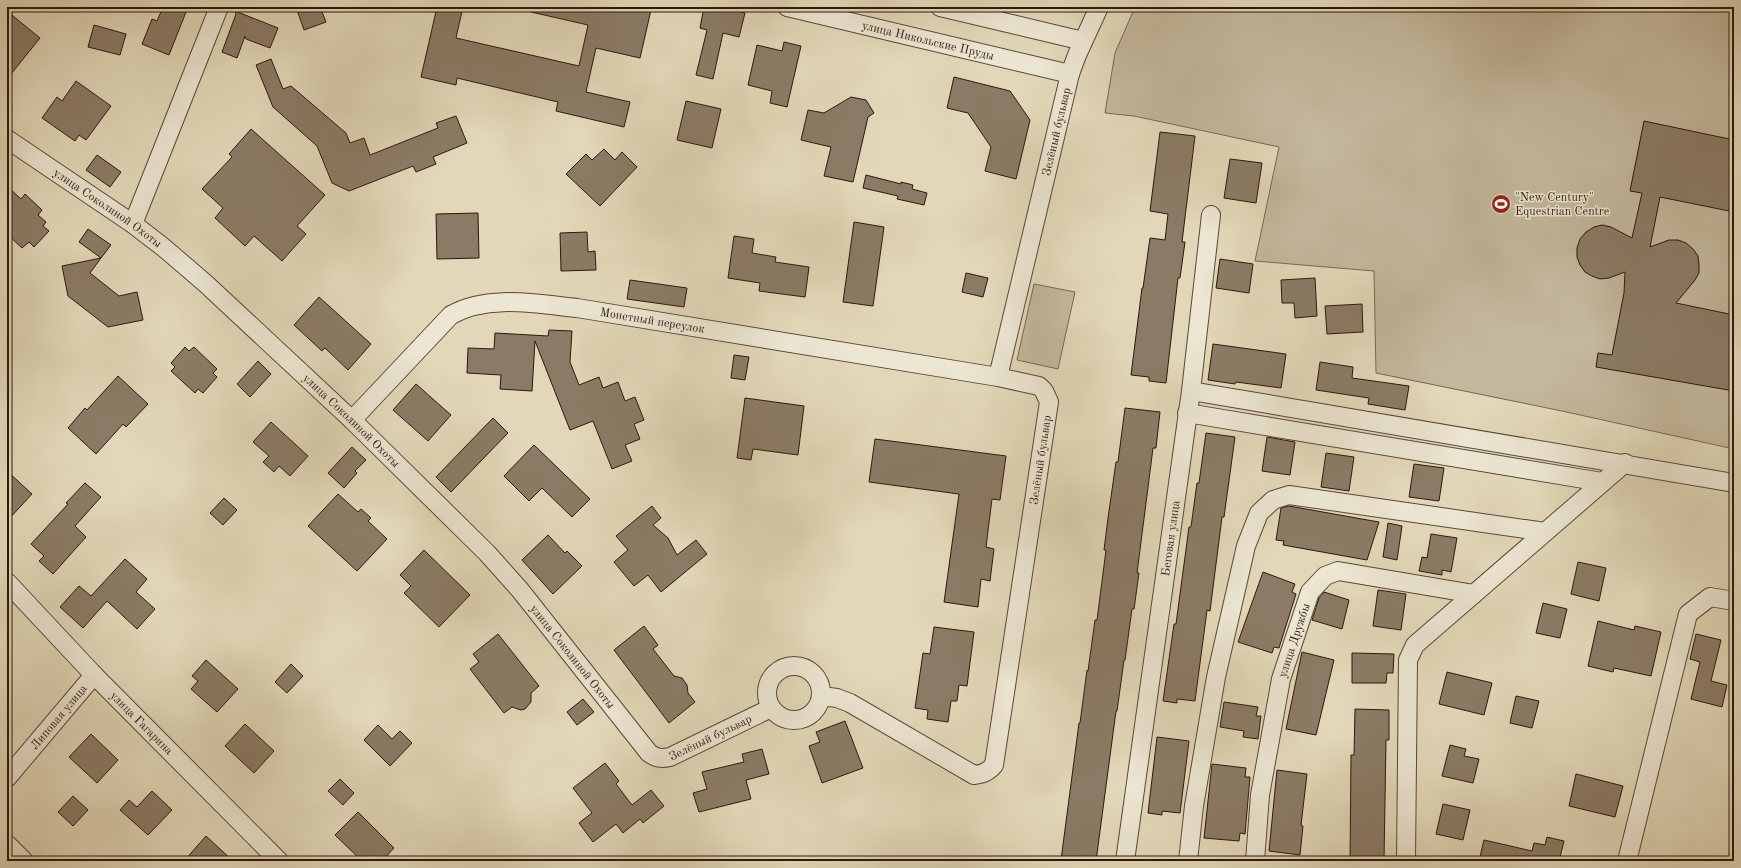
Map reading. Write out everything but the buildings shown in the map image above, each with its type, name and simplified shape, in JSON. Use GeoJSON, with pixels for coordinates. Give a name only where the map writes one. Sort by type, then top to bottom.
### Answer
{"type":"FeatureCollection","features":[{"type":"Feature","properties":{"kind":"street"},"geometry":{"type":"LineString","coordinates":[[133,224],[219,7]]}},
{"type":"Feature","properties":{"kind":"street","name":"улица Никольские Пруды"},"geometry":{"type":"LineString","coordinates":[[787,7],[1070,74]]}},
{"type":"Feature","properties":{"kind":"street"},"geometry":{"type":"LineString","coordinates":[[940,7],[1083,41]]}},
{"type":"Feature","properties":{"kind":"street","name":"Зелёный бульвар"},"geometry":{"type":"LineString","coordinates":[[821,696],[837,698],[850,703],[974,775],[985,772],[994,765],[1048,402],[1044,391],[1039,386],[998,377],[1070,74],[1099,7]]}},
{"type":"Feature","properties":{"kind":"street","name":"улица Соколиной Охоты"},"geometry":{"type":"LineString","coordinates":[[7,139],[133,224],[163,247],[205,283],[352,420],[487,553],[520,590],[648,752]]}},
{"type":"Feature","properties":{"kind":"street","name":"Беговая улица"},"geometry":{"type":"LineString","coordinates":[[1125,861],[1190,391],[1211,215]]}},
{"type":"Feature","properties":{"kind":"street","name":"Монетный переулок"},"geometry":{"type":"LineString","coordinates":[[352,420],[451,314],[462,308],[475,305],[532,303],[577,308],[998,377]]}},
{"type":"Feature","properties":{"kind":"street"},"geometry":{"type":"LineString","coordinates":[[1190,391],[1624,463],[1734,483]]}},
{"type":"Feature","properties":{"kind":"street"},"geometry":{"type":"LineString","coordinates":[[1187,413],[1602,482]]}},
{"type":"Feature","properties":{"kind":"street"},"geometry":{"type":"LineString","coordinates":[[1406,861],[1408,660],[1415,645],[1624,463]]}},
{"type":"Feature","properties":{"kind":"street"},"geometry":{"type":"LineString","coordinates":[[1188,861],[1194,806],[1216,677],[1246,546],[1259,513],[1273,500],[1289,495],[1545,532]]}},
{"type":"Feature","properties":{"kind":"street","name":"улица Дружбы"},"geometry":{"type":"LineString","coordinates":[[1254,861],[1260,795],[1281,679],[1310,592],[1325,576],[1338,571],[1474,594]]}},
{"type":"Feature","properties":{"kind":"street","name":"улица Гагарина"},"geometry":{"type":"LineString","coordinates":[[7,582],[94,675],[279,861]]}},
{"type":"Feature","properties":{"kind":"street"},"geometry":{"type":"LineString","coordinates":[[1627,861],[1688,614],[1710,597],[1734,601]]}},
{"type":"Feature","properties":{"kind":"street"},"geometry":{"type":"LineString","coordinates":[[793,665],[804,667],[814,674],[820,684],[821,696],[818,706],[811,715],[800,720],[789,720],[779,716],[771,708],[766,697],[767,685],[772,675],[782,668],[793,665]]}},
{"type":"Feature","properties":{"kind":"street","name":"Липовая улица"},"geometry":{"type":"LineString","coordinates":[[7,778],[94,675]]}},
{"type":"Feature","properties":{"kind":"street","name":"Зелёный бульвар"},"geometry":{"type":"LineString","coordinates":[[648,752],[655,757],[670,757],[771,708]]}},
{"type":"Feature","properties":{"kind":"street"},"geometry":{"type":"LineString","coordinates":[[7,844],[24,861]]}},
{"type":"Feature","properties":{"kind":"shaded area","name":"\"New Century\" Equestrian Centre"},"geometry":{"type":"Polygon","coordinates":[[[1135,7],[1734,7],[1734,449],[1562,411],[1376,373],[1374,271],[1255,261],[1279,147],[1134,116],[1105,113],[1115,53],[1135,7]]]}},
{"type":"Feature","properties":{"kind":"shaded area"},"geometry":{"type":"Polygon","coordinates":[[[1034,284],[1075,292],[1058,369],[1017,360],[1034,284]]]}},
{"type":"Feature","properties":{"kind":"place","name":"\"New Century\" Equestrian Centre"},"geometry":{"type":"Point","coordinates":[1501,204]}}]}
